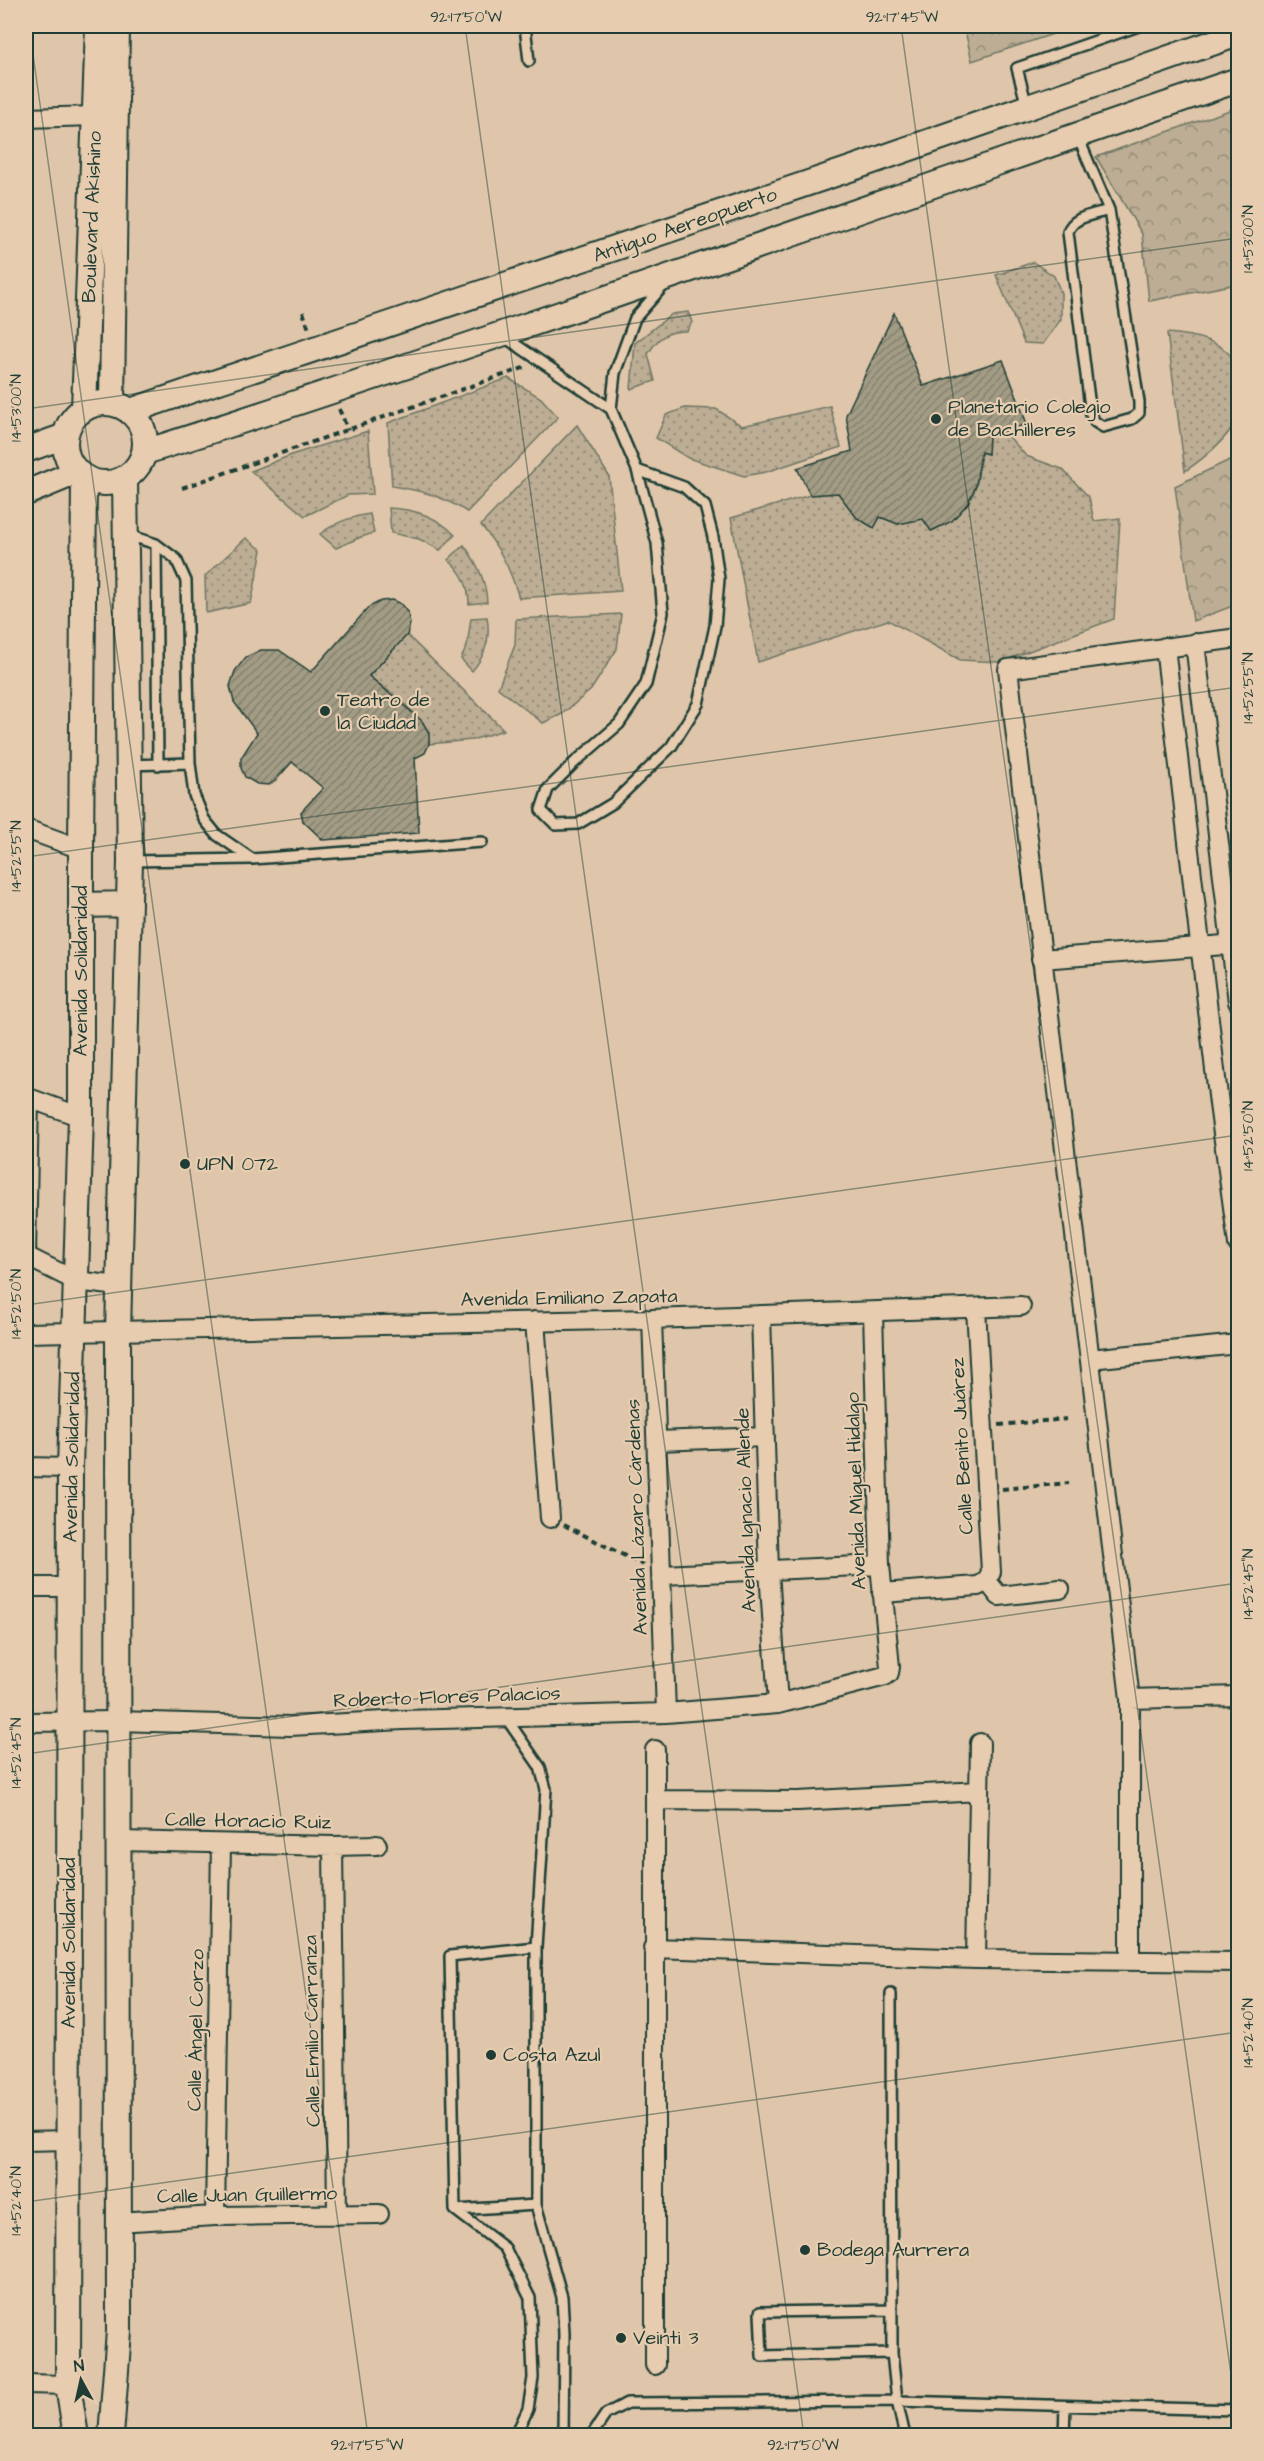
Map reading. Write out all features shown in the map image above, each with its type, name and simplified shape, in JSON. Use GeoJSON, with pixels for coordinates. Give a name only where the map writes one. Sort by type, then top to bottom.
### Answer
{"type":"FeatureCollection","features":[{"type":"Feature","properties":{"kind":"main road","name":"Boulevard Akishino"},"geometry":{"type":"LineString","coordinates":[[84,409],[98,26]]}},
{"type":"Feature","properties":{"kind":"main road","name":"Boulevard Akishino"},"geometry":{"type":"LineString","coordinates":[[117,26],[121,407]]}},
{"type":"Feature","properties":{"kind":"main road","name":"Antiguo Aereopuerto"},"geometry":{"type":"LineString","coordinates":[[121,407],[853,168],[1239,34]]}},
{"type":"Feature","properties":{"kind":"main road"},"geometry":{"type":"LineString","coordinates":[[145,452],[502,335],[867,206],[1239,80]]}},
{"type":"Feature","properties":{"kind":"main road"},"geometry":{"type":"LineString","coordinates":[[853,168],[867,206]]}},
{"type":"Feature","properties":{"kind":"main road"},"geometry":{"type":"LineString","coordinates":[[93,405],[121,407],[138,419],[143,430],[145,452],[134,472],[111,483],[98,482],[81,475],[70,462],[65,449],[65,436],[75,416],[93,405]]}},
{"type":"Feature","properties":{"kind":"main road"},"geometry":{"type":"LineString","coordinates":[[26,450],[65,436]]}},
{"type":"Feature","properties":{"kind":"main road"},"geometry":{"type":"LineString","coordinates":[[26,493],[81,475]]}},
{"type":"Feature","properties":{"kind":"main road","name":"Avenida Solidaridad"},"geometry":{"type":"LineString","coordinates":[[76,2436],[68,2385],[69,1721],[70,1468],[81,1117],[81,475]]}},
{"type":"Feature","properties":{"kind":"main road"},"geometry":{"type":"LineString","coordinates":[[111,2436],[119,2331],[117,1332],[130,861],[125,478]]}},
{"type":"Feature","properties":{"kind":"main road"},"geometry":{"type":"LineString","coordinates":[[81,904],[129,904]]}},
{"type":"Feature","properties":{"kind":"street"},"geometry":{"type":"LineString","coordinates":[[26,118],[95,116]]}},
{"type":"Feature","properties":{"kind":"street"},"geometry":{"type":"LineString","coordinates":[[1130,1961],[1130,1699],[1008,669],[1239,638]]}},
{"type":"Feature","properties":{"kind":"street"},"geometry":{"type":"LineString","coordinates":[[1196,643],[1235,944],[1239,1002]]}},
{"type":"Feature","properties":{"kind":"street"},"geometry":{"type":"LineString","coordinates":[[1165,647],[1239,1244]]}},
{"type":"Feature","properties":{"kind":"street"},"geometry":{"type":"LineString","coordinates":[[26,829],[81,849]]}},
{"type":"Feature","properties":{"kind":"street"},"geometry":{"type":"LineString","coordinates":[[1041,958],[1235,944]]}},
{"type":"Feature","properties":{"kind":"street"},"geometry":{"type":"LineString","coordinates":[[81,1117],[27,1098],[26,1256],[76,1281],[119,1286]]}},
{"type":"Feature","properties":{"kind":"street","name":"Avenida Emiliano Zapata"},"geometry":{"type":"LineString","coordinates":[[26,1333],[652,1319],[1021,1306]]}},
{"type":"Feature","properties":{"kind":"street","name":"Calle Benito Juárez"},"geometry":{"type":"LineString","coordinates":[[976,1308],[991,1572],[987,1581]]}},
{"type":"Feature","properties":{"kind":"street","name":"Avenida Miguel Hidalgo"},"geometry":{"type":"LineString","coordinates":[[778,1704],[885,1677],[889,1673],[880,1565],[873,1312]]}},
{"type":"Feature","properties":{"kind":"street","name":"Avenida Ignacio Allende"},"geometry":{"type":"LineString","coordinates":[[761,1314],[770,1571],[778,1704]]}},
{"type":"Feature","properties":{"kind":"street","name":"Avenida Lázaro Cárdenas"},"geometry":{"type":"LineString","coordinates":[[652,1319],[666,1713]]}},
{"type":"Feature","properties":{"kind":"street"},"geometry":{"type":"LineString","coordinates":[[535,1321],[550,1518]]}},
{"type":"Feature","properties":{"kind":"street"},"geometry":{"type":"LineString","coordinates":[[1090,1359],[1239,1344]]}},
{"type":"Feature","properties":{"kind":"street"},"geometry":{"type":"LineString","coordinates":[[657,1441],[765,1437]]}},
{"type":"Feature","properties":{"kind":"street"},"geometry":{"type":"LineString","coordinates":[[26,1467],[70,1468]]}},
{"type":"Feature","properties":{"kind":"street"},"geometry":{"type":"LineString","coordinates":[[662,1575],[880,1565]]}},
{"type":"Feature","properties":{"kind":"street"},"geometry":{"type":"LineString","coordinates":[[882,1593],[978,1586],[987,1581],[999,1596],[1060,1589]]}},
{"type":"Feature","properties":{"kind":"street"},"geometry":{"type":"LineString","coordinates":[[26,1587],[70,1587]]}},
{"type":"Feature","properties":{"kind":"street"},"geometry":{"type":"LineString","coordinates":[[1130,1699],[1239,1696]]}},
{"type":"Feature","properties":{"kind":"street","name":"Roberto Flores Palacios"},"geometry":{"type":"LineString","coordinates":[[26,1722],[117,1721],[290,1726],[666,1713],[778,1704]]}},
{"type":"Feature","properties":{"kind":"street"},"geometry":{"type":"LineString","coordinates":[[976,1959],[980,1743]]}},
{"type":"Feature","properties":{"kind":"street"},"geometry":{"type":"LineString","coordinates":[[655,1750],[653,1948],[655,2365]]}},
{"type":"Feature","properties":{"kind":"street"},"geometry":{"type":"LineString","coordinates":[[655,1800],[798,1801],[979,1791]]}},
{"type":"Feature","properties":{"kind":"street","name":"Calle Horacio Ruiz"},"geometry":{"type":"LineString","coordinates":[[119,1841],[377,1845]]}},
{"type":"Feature","properties":{"kind":"street","name":"Calle Ángel Corzo"},"geometry":{"type":"LineString","coordinates":[[215,2216],[221,1844]]}},
{"type":"Feature","properties":{"kind":"street","name":"Calle Emilio Carranza"},"geometry":{"type":"LineString","coordinates":[[333,1846],[337,2215]]}},
{"type":"Feature","properties":{"kind":"street"},"geometry":{"type":"LineString","coordinates":[[653,1948],[976,1959],[1239,1962]]}},
{"type":"Feature","properties":{"kind":"street"},"geometry":{"type":"LineString","coordinates":[[26,2141],[68,2140]]}},
{"type":"Feature","properties":{"kind":"street","name":"Calle Juan Guillermo"},"geometry":{"type":"LineString","coordinates":[[117,2222],[215,2216],[379,2214]]}},
{"type":"Feature","properties":{"kind":"street"},"geometry":{"type":"LineString","coordinates":[[26,2384],[68,2385]]}},
{"type":"Feature","properties":{"kind":"lane"},"geometry":{"type":"LineString","coordinates":[[525,26],[529,61]]}},
{"type":"Feature","properties":{"kind":"lane"},"geometry":{"type":"LineString","coordinates":[[1028,108],[1017,68],[1139,26]]}},
{"type":"Feature","properties":{"kind":"lane"},"geometry":{"type":"LineString","coordinates":[[1078,135],[1109,210],[1139,413],[1132,419],[1103,427],[1090,415],[1068,232],[1070,225],[1078,219],[1109,210]]}},
{"type":"Feature","properties":{"kind":"lane"},"geometry":{"type":"LineString","coordinates":[[637,470],[684,487],[705,506],[713,537],[719,579],[716,626],[698,704],[671,747],[613,803],[578,824],[556,825],[541,810],[548,789],[619,724],[646,684],[663,613],[657,543],[637,470],[611,409],[615,373],[635,318],[675,273]]}},
{"type":"Feature","properties":{"kind":"lane"},"geometry":{"type":"LineString","coordinates":[[502,335],[611,409]]}},
{"type":"Feature","properties":{"kind":"lane"},"geometry":{"type":"LineString","coordinates":[[126,534],[156,544],[176,559],[186,581],[190,763],[194,795],[204,819],[217,835],[252,859]]}},
{"type":"Feature","properties":{"kind":"lane"},"geometry":{"type":"LineString","coordinates":[[156,544],[158,765]]}},
{"type":"Feature","properties":{"kind":"lane"},"geometry":{"type":"LineString","coordinates":[[129,765],[190,763]]}},
{"type":"Feature","properties":{"kind":"lane"},"geometry":{"type":"LineString","coordinates":[[130,861],[252,859],[482,842]]}},
{"type":"Feature","properties":{"kind":"lane"},"geometry":{"type":"LineString","coordinates":[[506,1717],[540,1767],[546,1789],[536,1947],[536,2205],[562,2297],[563,2436]]}},
{"type":"Feature","properties":{"kind":"lane"},"geometry":{"type":"LineString","coordinates":[[455,2210],[450,1956],[536,1947]]}},
{"type":"Feature","properties":{"kind":"lane"},"geometry":{"type":"LineString","coordinates":[[891,1994],[892,2353],[897,2401],[905,2436]]}},
{"type":"Feature","properties":{"kind":"lane"},"geometry":{"type":"LineString","coordinates":[[455,2210],[536,2205]]}},
{"type":"Feature","properties":{"kind":"lane"},"geometry":{"type":"LineString","coordinates":[[455,2210],[505,2248],[530,2298],[533,2378],[528,2409],[512,2436]]}},
{"type":"Feature","properties":{"kind":"lane"},"geometry":{"type":"LineString","coordinates":[[891,2310],[760,2312],[762,2356],[892,2353]]}},
{"type":"Feature","properties":{"kind":"lane"},"geometry":{"type":"LineString","coordinates":[[591,2436],[606,2414],[627,2403],[897,2401],[1239,2410]]}},
{"type":"Feature","properties":{"kind":"lane"},"geometry":{"type":"LineString","coordinates":[[1064,2436],[1065,2406]]}},
{"type":"Feature","properties":{"kind":"path"},"geometry":{"type":"LineString","coordinates":[[182,488],[542,362]]}},
{"type":"Feature","properties":{"kind":"path"},"geometry":{"type":"LineString","coordinates":[[983,1427],[1066,1419]]}},
{"type":"Feature","properties":{"kind":"path"},"geometry":{"type":"LineString","coordinates":[[987,1490],[1069,1483]]}},
{"type":"Feature","properties":{"kind":"path"},"geometry":{"type":"LineString","coordinates":[[550,1518],[662,1575]]}},
{"type":"Feature","properties":{"kind":"green space"},"geometry":{"type":"Polygon","coordinates":[[[964,26],[1077,26],[972,61],[964,26]]]}},
{"type":"Feature","properties":{"kind":"green space"},"geometry":{"type":"Polygon","coordinates":[[[1238,107],[1238,328],[1232,285],[1149,301],[1142,234],[1096,157],[1238,107]]]}},
{"type":"Feature","properties":{"kind":"green space"},"geometry":{"type":"Polygon","coordinates":[[[1033,262],[1054,276],[1061,293],[1061,319],[1043,344],[1024,343],[996,275],[1033,262]]]}},
{"type":"Feature","properties":{"kind":"green space"},"geometry":{"type":"Polygon","coordinates":[[[688,312],[692,322],[687,331],[664,336],[648,354],[655,381],[631,389],[635,343],[672,314],[688,312]]]}},
{"type":"Feature","properties":{"kind":"green space"},"geometry":{"type":"Polygon","coordinates":[[[1167,333],[1188,335],[1218,345],[1233,359],[1239,371],[1239,408],[1235,422],[1216,446],[1185,471],[1167,333]]]}},
{"type":"Feature","properties":{"kind":"green space"},"geometry":{"type":"Polygon","coordinates":[[[508,378],[541,398],[558,417],[467,512],[431,494],[392,486],[388,423],[508,378]]]}},
{"type":"Feature","properties":{"kind":"green space"},"geometry":{"type":"Polygon","coordinates":[[[830,406],[841,447],[766,472],[744,476],[688,458],[656,438],[666,415],[685,408],[716,409],[742,426],[830,406]]]}},
{"type":"Feature","properties":{"kind":"green space"},"geometry":{"type":"Polygon","coordinates":[[[577,425],[609,476],[621,591],[519,598],[504,559],[481,525],[577,425]]]}},
{"type":"Feature","properties":{"kind":"green space"},"geometry":{"type":"Polygon","coordinates":[[[368,431],[373,494],[348,495],[305,516],[251,471],[294,454],[368,431]]]}},
{"type":"Feature","properties":{"kind":"green space"},"geometry":{"type":"Polygon","coordinates":[[[1004,431],[1026,456],[1062,469],[1089,497],[1094,521],[1120,518],[1114,619],[1000,662],[960,660],[888,620],[758,662],[731,518],[810,495],[838,493],[857,518],[874,528],[880,517],[898,524],[923,519],[932,531],[954,517],[970,500],[978,479],[978,452],[988,454],[989,436],[1004,431]]]}},
{"type":"Feature","properties":{"kind":"green space"},"geometry":{"type":"Polygon","coordinates":[[[1238,456],[1238,604],[1193,621],[1175,486],[1238,456]]]}},
{"type":"Feature","properties":{"kind":"green space"},"geometry":{"type":"Polygon","coordinates":[[[389,508],[408,510],[433,518],[455,535],[440,550],[419,539],[391,533],[389,508]]]}},
{"type":"Feature","properties":{"kind":"green space"},"geometry":{"type":"Polygon","coordinates":[[[370,514],[374,533],[336,548],[320,534],[344,521],[370,514]]]}},
{"type":"Feature","properties":{"kind":"green space"},"geometry":{"type":"Polygon","coordinates":[[[246,538],[262,550],[251,603],[206,613],[205,576],[246,538]]]}},
{"type":"Feature","properties":{"kind":"green space"},"geometry":{"type":"Polygon","coordinates":[[[464,545],[480,572],[487,602],[469,604],[464,580],[448,560],[464,545]]]}},
{"type":"Feature","properties":{"kind":"green space"},"geometry":{"type":"Polygon","coordinates":[[[621,614],[617,649],[591,690],[562,714],[543,723],[498,688],[515,645],[516,619],[621,614]]]}},
{"type":"Feature","properties":{"kind":"green space"},"geometry":{"type":"Polygon","coordinates":[[[487,617],[486,646],[481,659],[472,671],[461,659],[467,646],[471,618],[487,617]]]}},
{"type":"Feature","properties":{"kind":"green space"},"geometry":{"type":"Polygon","coordinates":[[[407,635],[504,730],[472,740],[429,744],[427,734],[415,715],[369,676],[407,635]]]}},
{"type":"Feature","properties":{"kind":"building","name":"Planetario Colegio de Bachilleres"},"geometry":{"type":"Polygon","coordinates":[[[894,313],[923,386],[1003,360],[1027,424],[989,436],[988,454],[981,452],[976,485],[968,503],[952,521],[931,531],[923,519],[898,524],[880,517],[874,528],[857,518],[838,493],[810,495],[797,468],[852,451],[846,415],[894,313]]]}},
{"type":"Feature","properties":{"kind":"building","name":"Teatro de la Ciudad"},"geometry":{"type":"Polygon","coordinates":[[[392,600],[401,604],[408,613],[410,624],[407,635],[369,676],[422,721],[429,733],[429,744],[425,753],[415,758],[419,833],[323,840],[303,821],[301,812],[323,788],[292,762],[269,785],[257,784],[245,777],[241,768],[241,758],[257,733],[234,702],[230,686],[235,671],[246,657],[261,650],[279,650],[311,672],[369,607],[381,601],[392,600]]]}},
{"type":"Feature","properties":{"kind":"place","name":"Planetario Colegio de Bachilleres"},"geometry":{"type":"Point","coordinates":[936,419]}},
{"type":"Feature","properties":{"kind":"place","name":"Teatro de la Ciudad"},"geometry":{"type":"Point","coordinates":[325,711]}},
{"type":"Feature","properties":{"kind":"place","name":"UPN 072"},"geometry":{"type":"Point","coordinates":[185,1164]}},
{"type":"Feature","properties":{"kind":"place","name":"Costa Azul"},"geometry":{"type":"Point","coordinates":[491,2055]}},
{"type":"Feature","properties":{"kind":"place","name":"Bodega Aurrera"},"geometry":{"type":"Point","coordinates":[805,2250]}},
{"type":"Feature","properties":{"kind":"place","name":"Veinti 3"},"geometry":{"type":"Point","coordinates":[621,2338]}}]}
